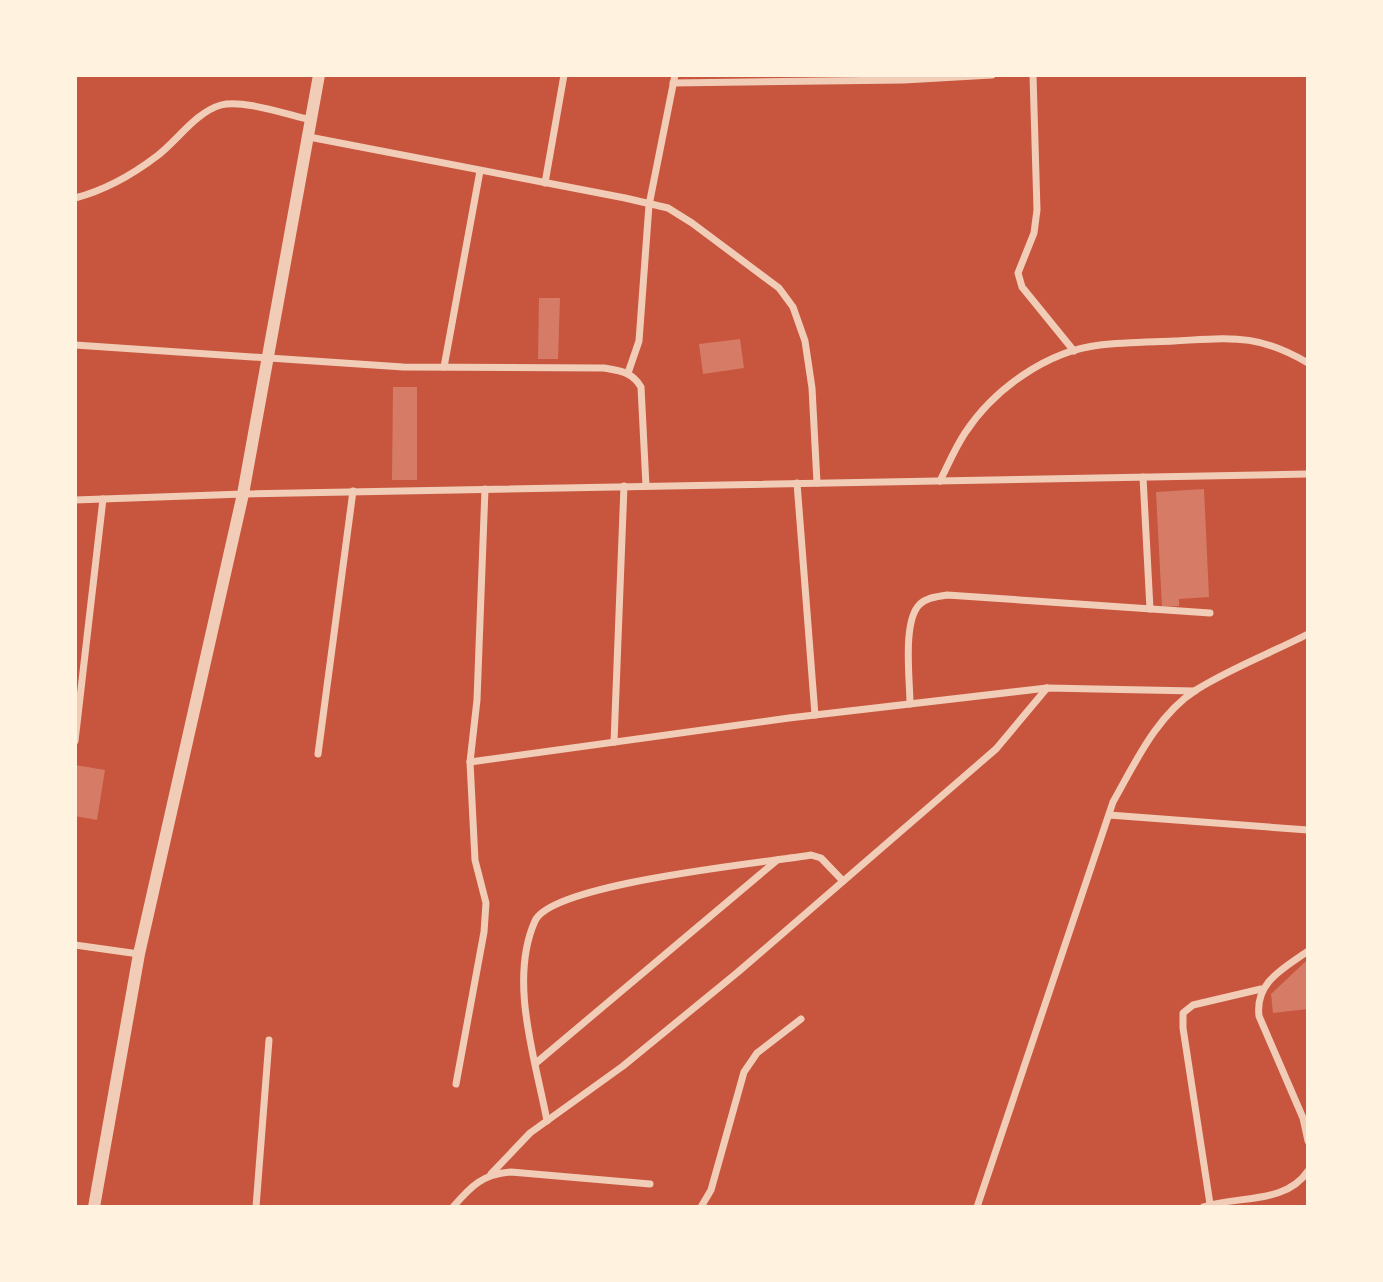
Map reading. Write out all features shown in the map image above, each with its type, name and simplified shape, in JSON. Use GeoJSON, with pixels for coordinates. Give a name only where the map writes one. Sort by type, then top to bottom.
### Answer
{"type":"FeatureCollection","features":[{"type":"Feature","properties":{"kind":"street"},"geometry":{"type":"LineString","coordinates":[[94,1207],[139,954],[243,494],[319,75]]}},
{"type":"Feature","properties":{"kind":"street"},"geometry":{"type":"LineString","coordinates":[[545,183],[564,75]]}},
{"type":"Feature","properties":{"kind":"street"},"geometry":{"type":"LineString","coordinates":[[674,79],[684,75]]}},
{"type":"Feature","properties":{"kind":"street"},"geometry":{"type":"LineString","coordinates":[[674,79],[904,80],[992,75]]}},
{"type":"Feature","properties":{"kind":"street"},"geometry":{"type":"LineString","coordinates":[[1033,75],[1037,210],[1031,244],[1018,273],[1022,287],[1074,351]]}},
{"type":"Feature","properties":{"kind":"street"},"geometry":{"type":"LineString","coordinates":[[628,373],[639,341],[649,205],[674,79]]}},
{"type":"Feature","properties":{"kind":"street"},"geometry":{"type":"LineString","coordinates":[[75,198],[98,192],[127,177],[158,156],[208,111],[222,105],[237,104],[312,120]]}},
{"type":"Feature","properties":{"kind":"street"},"geometry":{"type":"LineString","coordinates":[[309,137],[668,208],[692,223],[779,288],[793,307],[805,341],[817,483]]}},
{"type":"Feature","properties":{"kind":"street"},"geometry":{"type":"LineString","coordinates":[[444,367],[480,171]]}},
{"type":"Feature","properties":{"kind":"street"},"geometry":{"type":"LineString","coordinates":[[940,481],[965,433],[1000,394],[1034,368],[1074,351],[1098,345],[1237,338],[1263,341],[1308,363]]}},
{"type":"Feature","properties":{"kind":"street"},"geometry":{"type":"LineString","coordinates":[[75,345],[268,360],[444,367],[604,368],[628,373],[635,377],[641,387],[646,486]]}},
{"type":"Feature","properties":{"kind":"street"},"geometry":{"type":"LineString","coordinates":[[75,500],[353,491],[1308,474]]}},
{"type":"Feature","properties":{"kind":"street"},"geometry":{"type":"LineString","coordinates":[[1143,477],[1150,609]]}},
{"type":"Feature","properties":{"kind":"street"},"geometry":{"type":"LineString","coordinates":[[797,483],[816,715]]}},
{"type":"Feature","properties":{"kind":"street"},"geometry":{"type":"LineString","coordinates":[[614,742],[624,486]]}},
{"type":"Feature","properties":{"kind":"street"},"geometry":{"type":"LineString","coordinates":[[456,1084],[484,932],[485,903],[475,860],[470,762],[477,700],[485,489]]}},
{"type":"Feature","properties":{"kind":"street"},"geometry":{"type":"LineString","coordinates":[[318,754],[353,491]]}},
{"type":"Feature","properties":{"kind":"street"},"geometry":{"type":"LineString","coordinates":[[75,741],[103,499]]}},
{"type":"Feature","properties":{"kind":"street"},"geometry":{"type":"LineString","coordinates":[[910,704],[909,636],[918,606],[929,598],[947,596],[1210,613]]}},
{"type":"Feature","properties":{"kind":"street"},"geometry":{"type":"LineString","coordinates":[[977,1207],[1109,815],[1142,751],[1167,716],[1195,691],[1308,634]]}},
{"type":"Feature","properties":{"kind":"street"},"geometry":{"type":"LineString","coordinates":[[470,762],[816,715],[1047,688],[1195,691]]}},
{"type":"Feature","properties":{"kind":"street"},"geometry":{"type":"LineString","coordinates":[[453,1207],[471,1185],[491,1174],[507,1154],[547,1121],[623,1066],[996,749],[1047,688]]}},
{"type":"Feature","properties":{"kind":"street"},"geometry":{"type":"LineString","coordinates":[[1109,815],[1308,830]]}},
{"type":"Feature","properties":{"kind":"street"},"geometry":{"type":"LineString","coordinates":[[547,1121],[525,999],[527,948],[541,912],[560,901],[606,888],[811,855],[821,858],[843,881]]}},
{"type":"Feature","properties":{"kind":"street"},"geometry":{"type":"LineString","coordinates":[[536,1063],[776,860]]}},
{"type":"Feature","properties":{"kind":"street"},"geometry":{"type":"LineString","coordinates":[[75,944],[139,954]]}},
{"type":"Feature","properties":{"kind":"street"},"geometry":{"type":"LineString","coordinates":[[1308,951],[1261,989],[1192,1005],[1183,1013],[1182,1028],[1207,1206],[1277,1194],[1301,1180],[1308,1171]]}},
{"type":"Feature","properties":{"kind":"street"},"geometry":{"type":"LineString","coordinates":[[1261,989],[1257,1001],[1259,1016],[1303,1118],[1308,1141]]}},
{"type":"Feature","properties":{"kind":"street"},"geometry":{"type":"LineString","coordinates":[[701,1207],[711,1190],[744,1072],[757,1053],[801,1019]]}},
{"type":"Feature","properties":{"kind":"street"},"geometry":{"type":"LineString","coordinates":[[256,1207],[269,1040]]}},
{"type":"Feature","properties":{"kind":"street"},"geometry":{"type":"LineString","coordinates":[[491,1174],[511,1172],[650,1184]]}},
{"type":"Feature","properties":{"kind":"building"},"geometry":{"type":"Polygon","coordinates":[[[539,298],[560,298],[558,359],[538,359],[539,298]]]}},
{"type":"Feature","properties":{"kind":"building"},"geometry":{"type":"Polygon","coordinates":[[[740,339],[744,368],[703,374],[699,344],[740,339]]]}},
{"type":"Feature","properties":{"kind":"building"},"geometry":{"type":"Polygon","coordinates":[[[393,387],[417,387],[417,480],[392,480],[393,387]]]}},
{"type":"Feature","properties":{"kind":"building"},"geometry":{"type":"Polygon","coordinates":[[[1204,489],[1209,597],[1179,599],[1179,606],[1162,607],[1156,492],[1204,489]]]}},
{"type":"Feature","properties":{"kind":"building"},"geometry":{"type":"Polygon","coordinates":[[[75,765],[105,770],[97,820],[75,816],[75,765]]]}},
{"type":"Feature","properties":{"kind":"building"},"geometry":{"type":"Polygon","coordinates":[[[1308,962],[1308,1009],[1273,1013],[1271,994],[1308,962]]]}}]}
